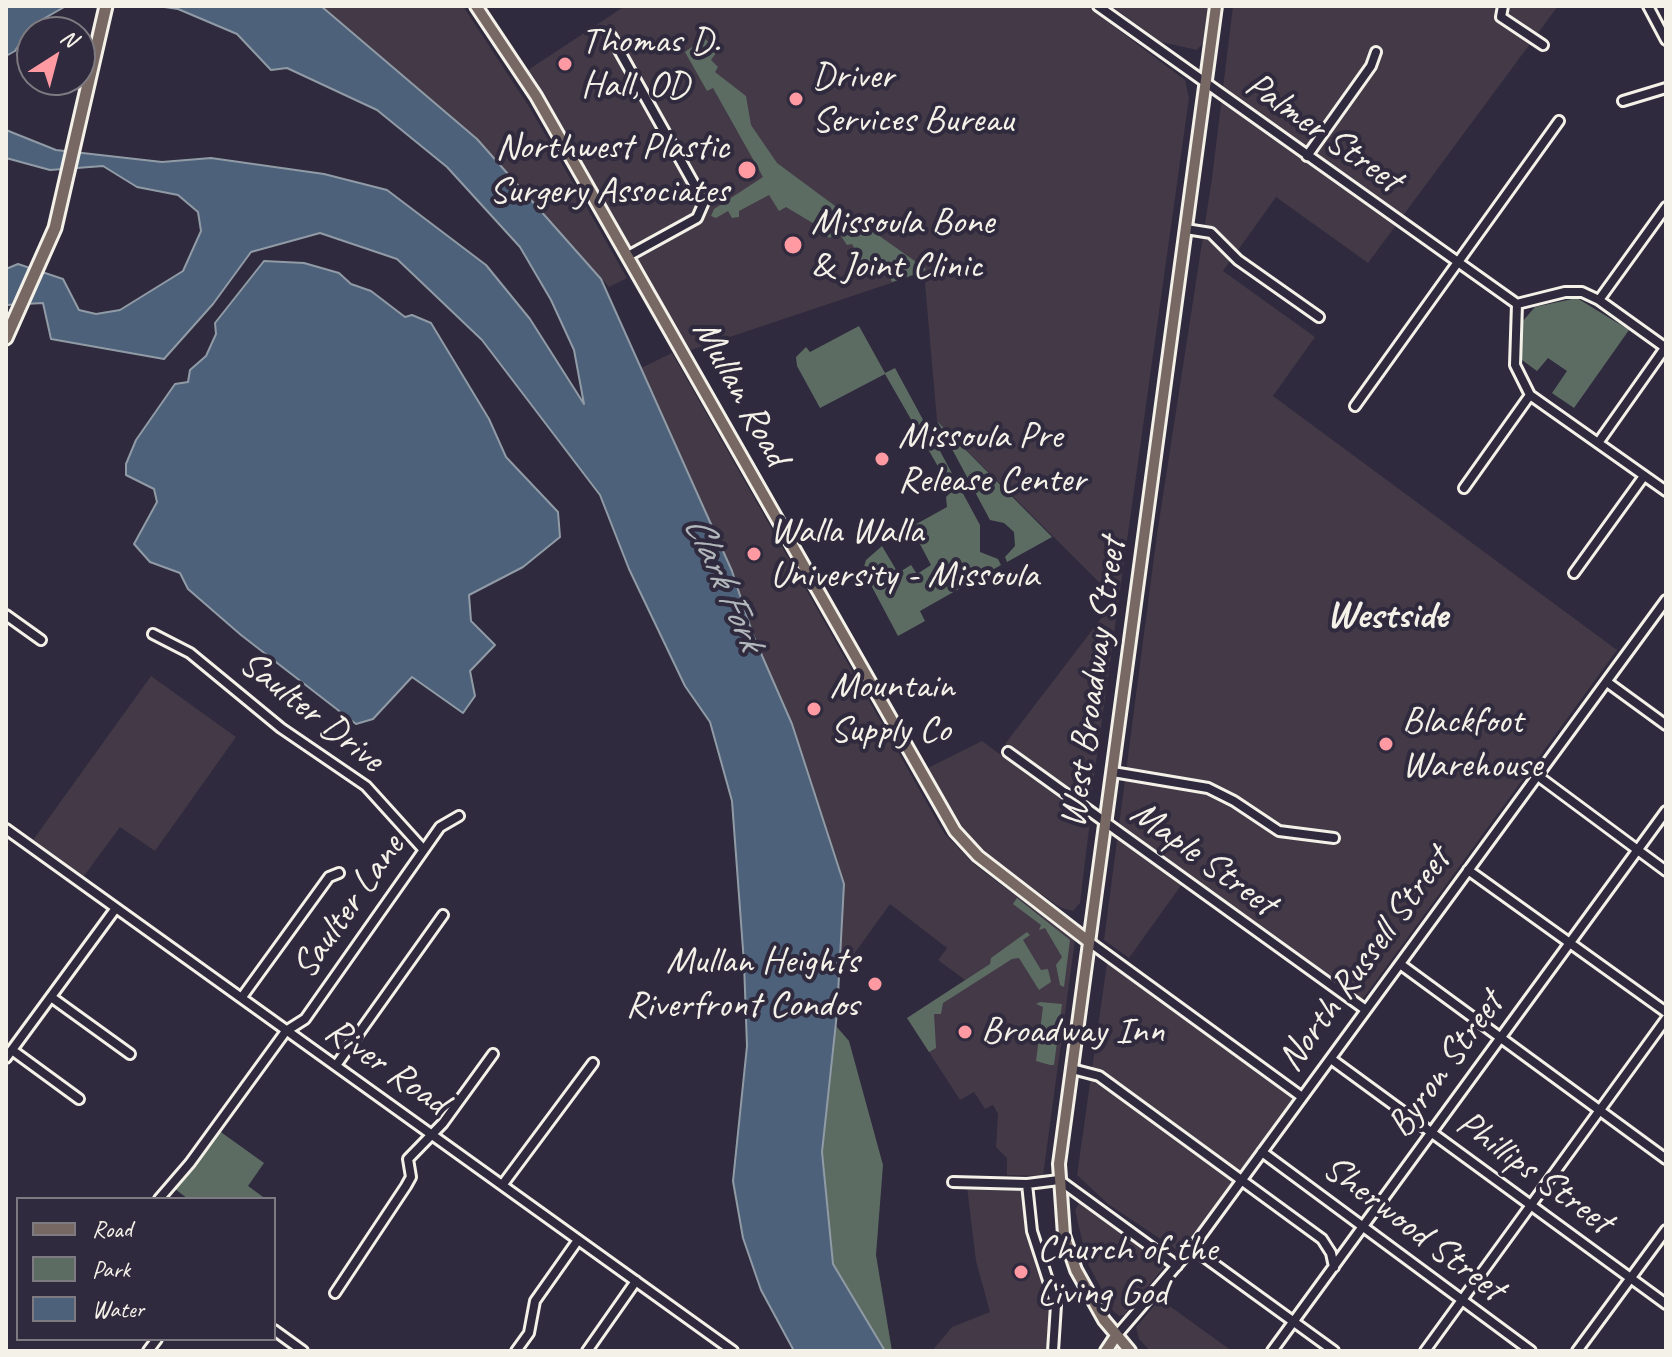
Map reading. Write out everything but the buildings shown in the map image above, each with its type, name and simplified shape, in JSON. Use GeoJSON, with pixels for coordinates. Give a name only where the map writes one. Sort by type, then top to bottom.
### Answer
{"type":"FeatureCollection","features":[{"type":"Feature","properties":{"kind":"highway"},"geometry":{"type":"LineString","coordinates":[[9,332],[55,228],[106,6]]}},
{"type":"Feature","properties":{"kind":"main road","name":"Mullan Road"},"geometry":{"type":"LineString","coordinates":[[476,6],[536,96],[949,823],[978,856],[1088,941]]}},
{"type":"Feature","properties":{"kind":"main road","name":"West Broadway Street"},"geometry":{"type":"LineString","coordinates":[[1130,1351],[1093,1303],[1070,1253],[1059,1207],[1059,1180],[1088,941],[1216,6]]}},
{"type":"Feature","properties":{"kind":"main road","name":"North Russell Street"},"geometry":{"type":"LineString","coordinates":[[1106,1351],[1116,1336]]}},
{"type":"Feature","properties":{"kind":"street","name":"Palmer Street"},"geometry":{"type":"LineString","coordinates":[[1098,6],[1517,304]]}},
{"type":"Feature","properties":{"kind":"street"},"geometry":{"type":"LineString","coordinates":[[1503,6],[1501,17],[1543,45]]}},
{"type":"Feature","properties":{"kind":"street"},"geometry":{"type":"LineString","coordinates":[[1648,6],[1666,40]]}},
{"type":"Feature","properties":{"kind":"street"},"geometry":{"type":"LineString","coordinates":[[611,36],[704,202],[697,218],[628,256]]}},
{"type":"Feature","properties":{"kind":"street"},"geometry":{"type":"LineString","coordinates":[[1307,156],[1371,66],[1376,52]]}},
{"type":"Feature","properties":{"kind":"street"},"geometry":{"type":"LineString","coordinates":[[1623,101],[1666,88]]}},
{"type":"Feature","properties":{"kind":"street"},"geometry":{"type":"LineString","coordinates":[[1355,406],[1559,121]]}},
{"type":"Feature","properties":{"kind":"street"},"geometry":{"type":"LineString","coordinates":[[1599,300],[1666,207]]}},
{"type":"Feature","properties":{"kind":"street"},"geometry":{"type":"LineString","coordinates":[[1186,229],[1211,233],[1238,260],[1319,317]]}},
{"type":"Feature","properties":{"kind":"street"},"geometry":{"type":"LineString","coordinates":[[1598,443],[1666,348],[1599,300],[1582,292],[1565,292],[1517,304],[1515,365],[1530,395],[1644,476],[1666,491]]}},
{"type":"Feature","properties":{"kind":"street"},"geometry":{"type":"LineString","coordinates":[[1464,488],[1530,395]]}},
{"type":"Feature","properties":{"kind":"street"},"geometry":{"type":"LineString","coordinates":[[1574,573],[1644,476]]}},
{"type":"Feature","properties":{"kind":"street","name":"North Russell Street"},"geometry":{"type":"LineString","coordinates":[[1116,1336],[1192,1248],[1666,600]]}},
{"type":"Feature","properties":{"kind":"street"},"geometry":{"type":"LineString","coordinates":[[6,615],[41,640]]}},
{"type":"Feature","properties":{"kind":"street","name":"Saulter Drive"},"geometry":{"type":"LineString","coordinates":[[153,634],[190,653],[281,728],[366,786],[423,849]]}},
{"type":"Feature","properties":{"kind":"street"},"geometry":{"type":"LineString","coordinates":[[1607,682],[1666,725]]}},
{"type":"Feature","properties":{"kind":"street","name":"Maple Street"},"geometry":{"type":"LineString","coordinates":[[1008,752],[1366,1010]]}},
{"type":"Feature","properties":{"kind":"street"},"geometry":{"type":"LineString","coordinates":[[1112,774],[1208,788],[1223,794],[1279,831],[1334,838]]}},
{"type":"Feature","properties":{"kind":"street"},"geometry":{"type":"LineString","coordinates":[[1538,776],[1666,871]]}},
{"type":"Feature","properties":{"kind":"street","name":"Byron Street"},"geometry":{"type":"LineString","coordinates":[[1272,1351],[1666,811]]}},
{"type":"Feature","properties":{"kind":"street","name":"Saulter Lane"},"geometry":{"type":"LineString","coordinates":[[161,1197],[190,1163],[286,1031],[305,1019],[440,827],[459,816]]}},
{"type":"Feature","properties":{"kind":"street","name":"River Road"},"geometry":{"type":"LineString","coordinates":[[6,829],[733,1351]]}},
{"type":"Feature","properties":{"kind":"street"},"geometry":{"type":"LineString","coordinates":[[1468,870],[1666,1012]]}},
{"type":"Feature","properties":{"kind":"street"},"geometry":{"type":"LineString","coordinates":[[242,997],[329,877],[339,873]]}},
{"type":"Feature","properties":{"kind":"street"},"geometry":{"type":"LineString","coordinates":[[79,1099],[9,1054],[116,908]]}},
{"type":"Feature","properties":{"kind":"street"},"geometry":{"type":"LineString","coordinates":[[337,1064],[443,915]]}},
{"type":"Feature","properties":{"kind":"street"},"geometry":{"type":"LineString","coordinates":[[1088,941],[1302,1097]]}},
{"type":"Feature","properties":{"kind":"street"},"geometry":{"type":"LineString","coordinates":[[1400,964],[1666,1159]]}},
{"type":"Feature","properties":{"kind":"street"},"geometry":{"type":"LineString","coordinates":[[51,997],[130,1054]]}},
{"type":"Feature","properties":{"kind":"street"},"geometry":{"type":"LineString","coordinates":[[1425,1351],[1666,1019]]}},
{"type":"Feature","properties":{"kind":"street"},"geometry":{"type":"LineString","coordinates":[[335,1293],[411,1177],[408,1159],[430,1132],[443,1123],[493,1054]]}},
{"type":"Feature","properties":{"kind":"street","name":"Phillips Street"},"geometry":{"type":"LineString","coordinates":[[1331,1059],[1666,1304]]}},
{"type":"Feature","properties":{"kind":"street"},"geometry":{"type":"LineString","coordinates":[[503,1184],[593,1063]]}},
{"type":"Feature","properties":{"kind":"street"},"geometry":{"type":"LineString","coordinates":[[1072,1069],[1099,1076],[1322,1239],[1331,1253],[1334,1267]]}},
{"type":"Feature","properties":{"kind":"street","name":"Sherwood Street"},"geometry":{"type":"LineString","coordinates":[[1262,1152],[1531,1351]]}},
{"type":"Feature","properties":{"kind":"street"},"geometry":{"type":"LineString","coordinates":[[953,1182],[1027,1184],[1059,1180],[1177,1266]]}},
{"type":"Feature","properties":{"kind":"street"},"geometry":{"type":"LineString","coordinates":[[1027,1184],[1032,1231],[1056,1305],[1053,1351]]}},
{"type":"Feature","properties":{"kind":"street"},"geometry":{"type":"LineString","coordinates":[[1577,1351],[1666,1230]]}},
{"type":"Feature","properties":{"kind":"street"},"geometry":{"type":"LineString","coordinates":[[516,1351],[529,1333],[535,1301],[578,1240]]}},
{"type":"Feature","properties":{"kind":"street"},"geometry":{"type":"LineString","coordinates":[[1192,1248],[1334,1351]]}},
{"type":"Feature","properties":{"kind":"street"},"geometry":{"type":"LineString","coordinates":[[587,1351],[636,1281]]}},
{"type":"Feature","properties":{"kind":"street"},"geometry":{"type":"LineString","coordinates":[[276,1331],[303,1351]]}},
{"type":"Feature","properties":{"kind":"shaded area"},"geometry":{"type":"Polygon","coordinates":[[[321,6],[463,6],[530,108],[627,278],[609,287],[477,139],[321,6]]]}},
{"type":"Feature","properties":{"kind":"shaded area"},"geometry":{"type":"Polygon","coordinates":[[[625,6],[1087,6],[1185,80],[1189,98],[1091,798],[1084,798],[1005,744],[1116,599],[937,421],[924,272],[688,351],[528,70],[625,6]]]}},
{"type":"Feature","properties":{"kind":"shaded area"},"geometry":{"type":"Polygon","coordinates":[[[1111,6],[1208,6],[1203,43],[1197,50],[1161,42],[1111,6]]]}},
{"type":"Feature","properties":{"kind":"shaded area"},"geometry":{"type":"Polygon","coordinates":[[[1233,6],[1558,6],[1368,263],[1276,197],[1223,271],[1315,337],[1273,396],[1617,650],[1365,996],[1353,1006],[1182,884],[1129,958],[1104,940],[1157,534],[1212,178],[1233,6]]]}},
{"type":"Feature","properties":{"kind":"shaded area"},"geometry":{"type":"Polygon","coordinates":[[[672,353],[944,833],[975,865],[1075,940],[1043,1176],[1007,1175],[1007,1158],[996,1147],[998,1114],[993,1105],[985,1109],[974,1092],[960,1100],[907,1018],[965,980],[938,960],[947,948],[890,904],[839,975],[844,884],[792,724],[753,635],[732,571],[641,368],[672,353]]]}},
{"type":"Feature","properties":{"kind":"shaded area"},"geometry":{"type":"Polygon","coordinates":[[[151,676],[236,737],[155,851],[120,827],[84,876],[33,840],[151,676]]]}},
{"type":"Feature","properties":{"kind":"shaded area"},"geometry":{"type":"Polygon","coordinates":[[[982,741],[1090,821],[1080,903],[1073,911],[1061,908],[983,853],[956,822],[924,770],[982,741]]]}},
{"type":"Feature","properties":{"kind":"shaded area"},"geometry":{"type":"Polygon","coordinates":[[[1107,963],[1296,1098],[1180,1252],[1108,1204],[1077,1175],[1107,963]]]}},
{"type":"Feature","properties":{"kind":"shaded area"},"geometry":{"type":"Polygon","coordinates":[[[967,1187],[1020,1188],[1036,1268],[1049,1299],[1046,1351],[932,1351],[952,1327],[990,1312],[976,1261],[967,1187]]]}},
{"type":"Feature","properties":{"kind":"shaded area"},"geometry":{"type":"Polygon","coordinates":[[[1079,1203],[1165,1266],[1124,1315],[1119,1316],[1113,1311],[1087,1262],[1075,1210],[1079,1203]]]}},
{"type":"Feature","properties":{"kind":"shaded area"},"geometry":{"type":"Polygon","coordinates":[[[1160,1299],[1232,1351],[1150,1351],[1139,1339],[1136,1327],[1160,1299]]]}},
{"type":"Feature","properties":{"kind":"green space"},"geometry":{"type":"Polygon","coordinates":[[[704,38],[718,50],[711,60],[718,67],[715,72],[746,96],[751,125],[777,163],[854,220],[865,219],[864,225],[926,269],[924,271],[892,282],[884,263],[866,270],[852,244],[847,245],[839,233],[829,238],[821,228],[786,207],[779,211],[769,195],[739,211],[739,217],[732,218],[728,211],[716,218],[711,216],[714,209],[763,177],[713,88],[707,91],[685,52],[704,38]]]}},
{"type":"Feature","properties":{"kind":"green space"},"geometry":{"type":"Polygon","coordinates":[[[1577,298],[1629,330],[1574,408],[1552,393],[1567,371],[1548,358],[1537,371],[1522,360],[1522,322],[1535,307],[1577,298]]]}},
{"type":"Feature","properties":{"kind":"green space"},"geometry":{"type":"Polygon","coordinates":[[[859,326],[885,373],[895,368],[980,525],[980,552],[998,559],[1001,565],[920,611],[925,621],[898,636],[863,570],[866,560],[882,546],[898,573],[911,565],[917,574],[931,565],[911,527],[947,507],[946,497],[952,491],[885,374],[820,408],[797,366],[796,357],[806,347],[810,352],[859,326]]]}},
{"type":"Feature","properties":{"kind":"green space"},"geometry":{"type":"Polygon","coordinates":[[[937,421],[1052,537],[1007,562],[1005,557],[1015,546],[1014,532],[1004,523],[990,520],[937,421]]]}},
{"type":"Feature","properties":{"kind":"green space"},"geometry":{"type":"Polygon","coordinates":[[[1017,898],[1070,940],[1064,987],[1060,985],[1056,965],[1062,957],[1045,928],[1039,930],[1041,925],[1013,904],[1017,898]]]}},
{"type":"Feature","properties":{"kind":"green space"},"geometry":{"type":"Polygon","coordinates":[[[1027,932],[1030,935],[1023,940],[1041,970],[1048,969],[1051,982],[1039,990],[1019,958],[1012,959],[943,1003],[941,1014],[934,1014],[936,1048],[929,1052],[907,1018],[990,964],[991,958],[1027,932]]]}},
{"type":"Feature","properties":{"kind":"green space"},"geometry":{"type":"Polygon","coordinates":[[[1036,1004],[1062,1004],[1054,1065],[1036,1061],[1043,1007],[1036,1004]]]}},
{"type":"Feature","properties":{"kind":"green space"},"geometry":{"type":"Polygon","coordinates":[[[836,1026],[849,1041],[883,1165],[876,1255],[892,1351],[885,1351],[833,1264],[822,1152],[836,1026]]]}},
{"type":"Feature","properties":{"kind":"green space"},"geometry":{"type":"Polygon","coordinates":[[[218,1130],[264,1163],[248,1186],[263,1197],[185,1197],[175,1189],[218,1130]]]}},
{"type":"Feature","properties":{"kind":"water"},"geometry":{"type":"Polygon","coordinates":[[[6,6],[66,6],[48,16],[16,16],[16,49],[6,56],[6,6]]]}},
{"type":"Feature","properties":{"kind":"water","name":"Clark Fork"},"geometry":{"type":"Polygon","coordinates":[[[158,6],[321,6],[477,139],[601,279],[732,571],[753,635],[792,724],[844,884],[837,1013],[822,1152],[833,1264],[885,1351],[794,1351],[761,1290],[743,1238],[733,1181],[747,1046],[744,963],[732,801],[710,722],[685,686],[629,569],[600,495],[482,340],[397,259],[320,233],[251,252],[213,304],[164,359],[51,339],[43,303],[6,305],[6,269],[18,264],[63,279],[79,310],[96,314],[120,310],[183,271],[201,231],[198,212],[178,195],[137,187],[103,166],[50,170],[6,158],[6,130],[56,150],[162,162],[211,158],[324,174],[387,190],[486,265],[530,319],[584,404],[574,350],[551,300],[520,247],[447,167],[377,110],[287,68],[271,70],[237,34],[178,9],[158,6]]]}},
{"type":"Feature","properties":{"kind":"water"},"geometry":{"type":"Polygon","coordinates":[[[264,261],[304,263],[339,273],[351,284],[371,291],[405,317],[412,315],[431,323],[489,419],[506,457],[558,512],[560,537],[523,567],[469,595],[471,621],[495,645],[470,671],[475,696],[463,713],[412,677],[373,719],[356,724],[241,635],[188,589],[180,573],[150,562],[134,544],[157,502],[154,489],[126,475],[126,464],[136,440],[175,384],[188,382],[190,370],[206,356],[216,334],[215,323],[264,261]]]}},
{"type":"Feature","properties":{"kind":"place","name":"Thomas D. Hall, OD"},"geometry":{"type":"Point","coordinates":[565,64]}},
{"type":"Feature","properties":{"kind":"place","name":"Driver Services Bureau"},"geometry":{"type":"Point","coordinates":[796,99]}},
{"type":"Feature","properties":{"kind":"place","name":"Northwest Plastic Surgery Associates"},"geometry":{"type":"Point","coordinates":[747,170]}},
{"type":"Feature","properties":{"kind":"place","name":"Missoula Bone & Joint Clinic"},"geometry":{"type":"Point","coordinates":[793,245]}},
{"type":"Feature","properties":{"kind":"place","name":"Missoula Pre Release Center"},"geometry":{"type":"Point","coordinates":[882,459]}},
{"type":"Feature","properties":{"kind":"place","name":"Walla Walla University - Missoula"},"geometry":{"type":"Point","coordinates":[754,554]}},
{"type":"Feature","properties":{"kind":"place","name":"Mountain Supply Co"},"geometry":{"type":"Point","coordinates":[814,709]}},
{"type":"Feature","properties":{"kind":"place","name":"Blackfoot Warehouse"},"geometry":{"type":"Point","coordinates":[1386,744]}},
{"type":"Feature","properties":{"kind":"place","name":"Mullan Heights Riverfront Condos"},"geometry":{"type":"Point","coordinates":[875,984]}},
{"type":"Feature","properties":{"kind":"place","name":"Broadway Inn"},"geometry":{"type":"Point","coordinates":[965,1032]}},
{"type":"Feature","properties":{"kind":"place","name":"Church of the Living God"},"geometry":{"type":"Point","coordinates":[1021,1272]}},
{"type":"Feature","properties":{"kind":"district","name":"Westside"},"geometry":{"type":"Point","coordinates":[1387,617]}}]}
